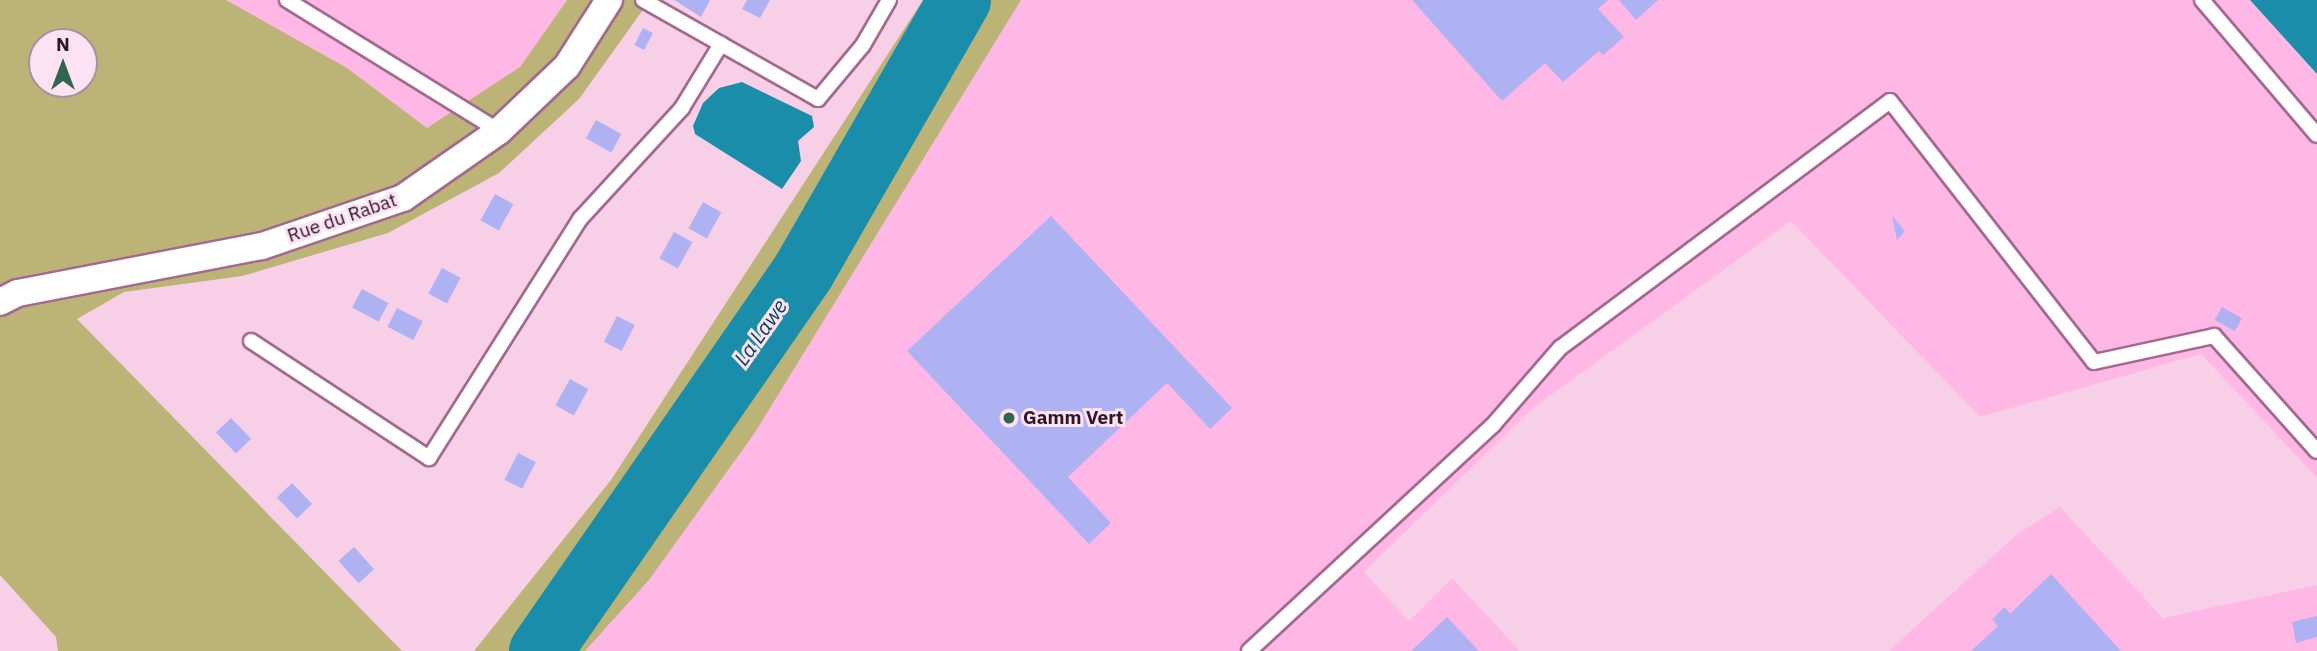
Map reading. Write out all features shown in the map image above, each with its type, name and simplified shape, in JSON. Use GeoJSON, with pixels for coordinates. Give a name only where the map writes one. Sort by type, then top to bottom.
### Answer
{"type":"FeatureCollection","features":[{"type":"Feature","properties":{"kind":"street","name":"Rue du Rabat"},"geometry":{"type":"LineString","coordinates":[[0,302],[18,293],[262,246],[403,198],[499,131],[567,66],[610,0]]}},
{"type":"Feature","properties":{"kind":"lane"},"geometry":{"type":"LineString","coordinates":[[287,0],[499,131]]}},
{"type":"Feature","properties":{"kind":"lane"},"geometry":{"type":"LineString","coordinates":[[643,0],[818,99],[863,45],[889,0]]}},
{"type":"Feature","properties":{"kind":"lane"},"geometry":{"type":"LineString","coordinates":[[2202,0],[2317,135]]}},
{"type":"Feature","properties":{"kind":"lane"},"geometry":{"type":"LineString","coordinates":[[251,341],[429,458],[580,219],[682,108],[721,44]]}},
{"type":"Feature","properties":{"kind":"lane"},"geometry":{"type":"LineString","coordinates":[[1249,651],[1493,425],[1560,348],[1890,102],[2094,362],[2214,336],[2317,451]]}},
{"type":"Feature","properties":{"kind":"shaded area"},"geometry":{"type":"Polygon","coordinates":[[[0,0],[226,0],[347,68],[427,128],[520,67],[567,0],[650,0],[579,99],[499,173],[388,233],[242,276],[124,292],[77,319],[402,651],[58,651],[56,637],[0,575],[0,0]]]}},
{"type":"Feature","properties":{"kind":"shaded area"},"geometry":{"type":"Polygon","coordinates":[[[226,0],[567,0],[520,67],[427,128],[347,68],[226,0]]]}},
{"type":"Feature","properties":{"kind":"shaded area"},"geometry":{"type":"Polygon","coordinates":[[[923,0],[1021,0],[754,434],[649,580],[585,651],[474,651],[611,480],[923,0]]]}},
{"type":"Feature","properties":{"kind":"shaded area"},"geometry":{"type":"Polygon","coordinates":[[[1021,0],[2250,0],[2317,74],[2317,478],[2201,354],[1980,417],[1791,221],[1533,408],[1364,572],[1409,621],[1452,578],[1520,651],[585,651],[649,580],[754,434],[1021,0]]]}},
{"type":"Feature","properties":{"kind":"shaded area"},"geometry":{"type":"Polygon","coordinates":[[[2060,507],[2163,618],[2317,585],[2317,651],[1889,651],[2016,535],[2060,507]]]}},
{"type":"Feature","properties":{"kind":"water"},"geometry":{"type":"Polygon","coordinates":[[[2250,0],[2317,0],[2317,74],[2250,0]]]}},
{"type":"Feature","properties":{"kind":"water"},"geometry":{"type":"Polygon","coordinates":[[[742,82],[812,116],[814,127],[798,141],[801,161],[782,189],[695,134],[693,126],[703,103],[719,88],[742,82]]]}},
{"type":"Feature","properties":{"kind":"building"},"geometry":{"type":"Polygon","coordinates":[[[674,0],[710,0],[701,17],[674,0]]]}},
{"type":"Feature","properties":{"kind":"building"},"geometry":{"type":"Polygon","coordinates":[[[747,0],[770,0],[760,18],[742,9],[747,0]]]}},
{"type":"Feature","properties":{"kind":"building"},"geometry":{"type":"Polygon","coordinates":[[[1412,0],[1608,0],[1598,9],[1624,37],[1603,55],[1599,51],[1563,82],[1545,63],[1502,101],[1412,0]]]}},
{"type":"Feature","properties":{"kind":"building"},"geometry":{"type":"Polygon","coordinates":[[[1619,0],[1658,0],[1636,20],[1619,0]]]}},
{"type":"Feature","properties":{"kind":"building"},"geometry":{"type":"Polygon","coordinates":[[[643,28],[653,33],[644,50],[634,45],[643,28]]]}},
{"type":"Feature","properties":{"kind":"building"},"geometry":{"type":"Polygon","coordinates":[[[596,120],[621,134],[611,152],[586,138],[596,120]]]}},
{"type":"Feature","properties":{"kind":"building"},"geometry":{"type":"Polygon","coordinates":[[[495,194],[513,204],[499,230],[480,220],[495,194]]]}},
{"type":"Feature","properties":{"kind":"building"},"geometry":{"type":"Polygon","coordinates":[[[703,202],[721,212],[707,238],[688,228],[703,202]]]}},
{"type":"Feature","properties":{"kind":"building"},"geometry":{"type":"Polygon","coordinates":[[[1051,216],[1232,408],[1210,429],[1167,383],[1068,477],[1111,523],[1089,544],[907,351],[1051,216]]]}},
{"type":"Feature","properties":{"kind":"building"},"geometry":{"type":"Polygon","coordinates":[[[1892,216],[1905,231],[1897,240],[1892,216]]]}},
{"type":"Feature","properties":{"kind":"building"},"geometry":{"type":"Polygon","coordinates":[[[674,232],[692,242],[678,268],[659,258],[674,232]]]}},
{"type":"Feature","properties":{"kind":"building"},"geometry":{"type":"Polygon","coordinates":[[[442,268],[461,278],[447,303],[428,294],[442,268]]]}},
{"type":"Feature","properties":{"kind":"building"},"geometry":{"type":"Polygon","coordinates":[[[362,289],[388,303],[379,322],[352,308],[362,289]]]}},
{"type":"Feature","properties":{"kind":"building"},"geometry":{"type":"Polygon","coordinates":[[[2222,307],[2242,318],[2235,331],[2215,320],[2222,307]]]}},
{"type":"Feature","properties":{"kind":"building"},"geometry":{"type":"Polygon","coordinates":[[[397,308],[423,321],[413,340],[387,327],[397,308]]]}},
{"type":"Feature","properties":{"kind":"building"},"geometry":{"type":"Polygon","coordinates":[[[617,316],[635,325],[622,351],[604,342],[617,316]]]}},
{"type":"Feature","properties":{"kind":"building"},"geometry":{"type":"Polygon","coordinates":[[[570,379],[588,389],[574,415],[555,405],[570,379]]]}},
{"type":"Feature","properties":{"kind":"building"},"geometry":{"type":"Polygon","coordinates":[[[231,418],[251,439],[236,453],[216,433],[231,418]]]}},
{"type":"Feature","properties":{"kind":"building"},"geometry":{"type":"Polygon","coordinates":[[[518,453],[536,462],[522,489],[504,480],[518,453]]]}},
{"type":"Feature","properties":{"kind":"building"},"geometry":{"type":"Polygon","coordinates":[[[292,483],[312,504],[297,518],[277,498],[292,483]]]}},
{"type":"Feature","properties":{"kind":"building"},"geometry":{"type":"Polygon","coordinates":[[[354,547],[374,569],[358,583],[338,561],[354,547]]]}},
{"type":"Feature","properties":{"kind":"building"},"geometry":{"type":"Polygon","coordinates":[[[2051,574],[2121,651],[1971,651],[1998,626],[1992,619],[2005,607],[2010,614],[2051,574]]]}},
{"type":"Feature","properties":{"kind":"building"},"geometry":{"type":"Polygon","coordinates":[[[2317,616],[2317,637],[2296,643],[2292,622],[2317,616]]]}},
{"type":"Feature","properties":{"kind":"building"},"geometry":{"type":"Polygon","coordinates":[[[1447,617],[1479,651],[1411,651],[1447,617]]]}},
{"type":"Feature","properties":{"kind":"waterway","name":"La Lawe"},"geometry":{"type":"LineString","coordinates":[[540,651],[803,271],[959,0]]}},
{"type":"Feature","properties":{"kind":"place","name":"Gamm Vert"},"geometry":{"type":"Point","coordinates":[1009,418]}}]}
